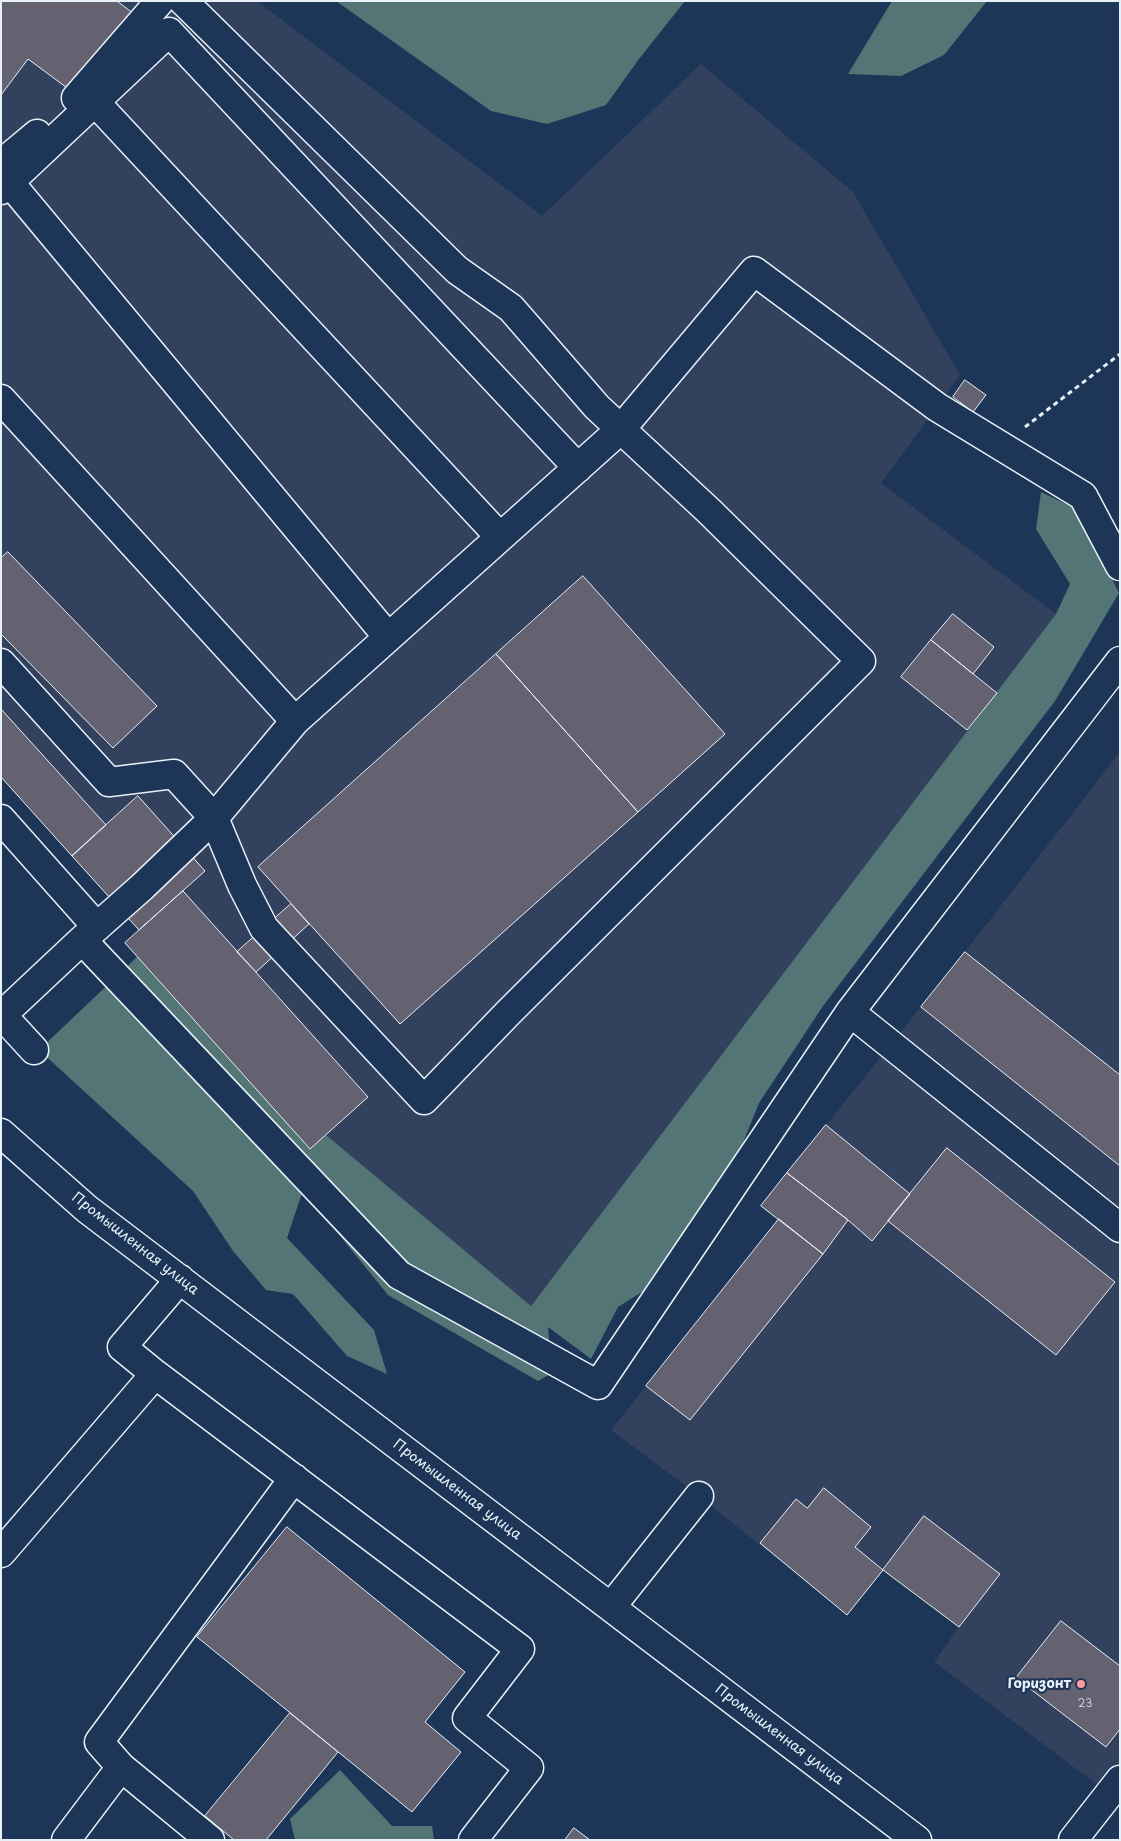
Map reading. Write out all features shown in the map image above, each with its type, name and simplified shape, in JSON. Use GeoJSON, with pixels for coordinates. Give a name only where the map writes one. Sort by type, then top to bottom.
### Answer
{"type":"FeatureCollection","features":[{"type":"Feature","properties":{"kind":"street"},"geometry":{"type":"LineString","coordinates":[[4,179],[65,112],[160,1]]}},
{"type":"Feature","properties":{"kind":"street"},"geometry":{"type":"LineString","coordinates":[[1,663],[109,782],[174,774],[214,818],[242,886],[264,928],[424,1100],[509,1012],[861,661],[708,511],[597,407],[511,308],[457,270],[183,1]]}},
{"type":"Feature","properties":{"kind":"street"},"geometry":{"type":"LineString","coordinates":[[4,179],[95,102],[169,32],[578,468]]}},
{"type":"Feature","properties":{"kind":"street"},"geometry":{"type":"LineString","coordinates":[[95,102],[500,537]]}},
{"type":"Feature","properties":{"kind":"street"},"geometry":{"type":"LineString","coordinates":[[4,179],[388,637]]}},
{"type":"Feature","properties":{"kind":"street"},"geometry":{"type":"LineString","coordinates":[[34,1050],[2,1015],[214,818],[295,721],[621,429],[754,271],[937,407],[1083,496],[1120,566]]}},
{"type":"Feature","properties":{"kind":"street"},"geometry":{"type":"LineString","coordinates":[[1,399],[295,721]]}},
{"type":"Feature","properties":{"kind":"street"},"geometry":{"type":"LineString","coordinates":[[1,819],[89,933],[399,1274],[598,1385],[850,1012],[1120,661]]}},
{"type":"Feature","properties":{"kind":"street"},"geometry":{"type":"LineString","coordinates":[[850,1012],[1120,1228]]}},
{"type":"Feature","properties":{"kind":"street","name":"Промышленная улица"},"geometry":{"type":"LineString","coordinates":[[1,1133],[87,1209],[917,1840]]}},
{"type":"Feature","properties":{"kind":"street"},"geometry":{"type":"LineString","coordinates":[[180,1279],[122,1347],[155,1374],[520,1649],[467,1718],[529,1768],[473,1840]]}},
{"type":"Feature","properties":{"kind":"street"},"geometry":{"type":"LineString","coordinates":[[1,1552],[155,1374]]}},
{"type":"Feature","properties":{"kind":"street"},"geometry":{"type":"LineString","coordinates":[[210,1840],[121,1767],[99,1742],[294,1478]]}},
{"type":"Feature","properties":{"kind":"street"},"geometry":{"type":"LineString","coordinates":[[611,1607],[699,1496]]}},
{"type":"Feature","properties":{"kind":"street"},"geometry":{"type":"LineString","coordinates":[[66,1840],[121,1767]]}},
{"type":"Feature","properties":{"kind":"street"},"geometry":{"type":"LineString","coordinates":[[1074,1840],[1120,1780]]}},
{"type":"Feature","properties":{"kind":"path"},"geometry":{"type":"LineString","coordinates":[[1001,446],[1120,354]]}},
{"type":"Feature","properties":{"kind":"shaded area"},"geometry":{"type":"Polygon","coordinates":[[[1,1],[257,1],[542,216],[701,64],[853,192],[960,375],[881,483],[1056,614],[531,1306],[326,1135],[310,1149],[125,943],[139,930],[1,777],[1,1]]]}},
{"type":"Feature","properties":{"kind":"shaded area"},"geometry":{"type":"Polygon","coordinates":[[[1120,752],[1120,1802],[934,1662],[959,1627],[884,1570],[847,1615],[699,1496],[611,1430],[778,1220],[761,1206],[965,952],[1120,752]]]}},
{"type":"Feature","properties":{"kind":"green space"},"geometry":{"type":"Polygon","coordinates":[[[336,1],[685,1],[639,59],[606,105],[547,124],[491,111],[336,1]]]}},
{"type":"Feature","properties":{"kind":"green space"},"geometry":{"type":"Polygon","coordinates":[[[892,1],[987,1],[944,55],[901,76],[848,74],[892,1]]]}},
{"type":"Feature","properties":{"kind":"green space"},"geometry":{"type":"Polygon","coordinates":[[[1041,492],[1076,509],[1119,593],[1055,701],[823,1006],[759,1103],[728,1180],[645,1290],[618,1307],[591,1359],[548,1327],[552,1373],[538,1381],[388,1295],[303,1190],[287,1238],[374,1330],[387,1374],[347,1356],[293,1294],[266,1290],[233,1251],[193,1191],[39,1050],[138,956],[310,1149],[326,1135],[531,1306],[1056,614],[1070,584],[1036,529],[1041,492]]]}},
{"type":"Feature","properties":{"kind":"green space"},"geometry":{"type":"Polygon","coordinates":[[[340,1770],[392,1826],[432,1826],[434,1840],[295,1840],[290,1819],[340,1770]]]}},
{"type":"Feature","properties":{"kind":"building"},"geometry":{"type":"Polygon","coordinates":[[[1,1],[117,1],[134,14],[74,93],[28,59],[1,95],[1,1]]]}},
{"type":"Feature","properties":{"kind":"building"},"geometry":{"type":"Polygon","coordinates":[[[965,380],[986,395],[973,412],[953,397],[965,380]]]}},
{"type":"Feature","properties":{"kind":"building"},"geometry":{"type":"Polygon","coordinates":[[[8,552],[157,706],[113,748],[1,634],[1,558],[8,552]]]}},
{"type":"Feature","properties":{"kind":"building"},"geometry":{"type":"Polygon","coordinates":[[[583,576],[725,734],[638,812],[496,654],[583,576]]]}},
{"type":"Feature","properties":{"kind":"building"},"geometry":{"type":"Polygon","coordinates":[[[953,614],[994,647],[973,674],[931,640],[953,614]]]}},
{"type":"Feature","properties":{"kind":"building"},"geometry":{"type":"Polygon","coordinates":[[[931,640],[997,693],[967,730],[901,677],[931,640]]]}},
{"type":"Feature","properties":{"kind":"building"},"geometry":{"type":"Polygon","coordinates":[[[496,654],[638,812],[400,1024],[258,867],[496,654]]]}},
{"type":"Feature","properties":{"kind":"building"},"geometry":{"type":"Polygon","coordinates":[[[1,709],[106,825],[72,856],[1,777],[1,709]]]}},
{"type":"Feature","properties":{"kind":"building"},"geometry":{"type":"Polygon","coordinates":[[[138,796],[205,871],[139,930],[72,856],[138,796]]]}},
{"type":"Feature","properties":{"kind":"building"},"geometry":{"type":"Polygon","coordinates":[[[183,891],[368,1097],[310,1149],[125,943],[183,891]]]}},
{"type":"Feature","properties":{"kind":"building"},"geometry":{"type":"Polygon","coordinates":[[[291,904],[309,924],[256,972],[237,952],[291,904]]]}},
{"type":"Feature","properties":{"kind":"building"},"geometry":{"type":"Polygon","coordinates":[[[965,952],[1120,1075],[1120,1166],[921,1007],[965,952]]]}},
{"type":"Feature","properties":{"kind":"building"},"geometry":{"type":"Polygon","coordinates":[[[826,1125],[910,1194],[872,1241],[787,1173],[826,1125]]]}},
{"type":"Feature","properties":{"kind":"building"},"geometry":{"type":"Polygon","coordinates":[[[947,1148],[1115,1282],[1056,1355],[888,1221],[947,1148]]]}},
{"type":"Feature","properties":{"kind":"building"},"geometry":{"type":"Polygon","coordinates":[[[787,1173],[848,1220],[823,1254],[761,1206],[787,1173]]]}},
{"type":"Feature","properties":{"kind":"building"},"geometry":{"type":"Polygon","coordinates":[[[779,1219],[823,1254],[690,1420],[646,1386],[779,1219]]]}},
{"type":"Feature","properties":{"kind":"building"},"geometry":{"type":"Polygon","coordinates":[[[824,1488],[871,1527],[855,1547],[883,1570],[847,1615],[760,1543],[796,1499],[807,1508],[824,1488]]]}},
{"type":"Feature","properties":{"kind":"building"},"geometry":{"type":"Polygon","coordinates":[[[924,1516],[1000,1574],[959,1627],[883,1570],[924,1516]]]}},
{"type":"Feature","properties":{"kind":"building"},"geometry":{"type":"Polygon","coordinates":[[[287,1527],[465,1672],[425,1722],[461,1752],[412,1812],[197,1637],[287,1527]]]}},
{"type":"Feature","properties":{"kind":"building"},"geometry":{"type":"Polygon","coordinates":[[[1061,1621],[1120,1666],[1120,1729],[1106,1747],[1016,1678],[1061,1621]]]}},
{"type":"Feature","properties":{"kind":"building"},"geometry":{"type":"Polygon","coordinates":[[[290,1713],[338,1752],[266,1840],[234,1840],[205,1816],[290,1713]]]}},
{"type":"Feature","properties":{"kind":"building"},"geometry":{"type":"Polygon","coordinates":[[[574,1828],[590,1840],[565,1840],[574,1828]]]}},
{"type":"Feature","properties":{"kind":"place","name":"Горизонт"},"geometry":{"type":"Point","coordinates":[1081,1684]}}]}
